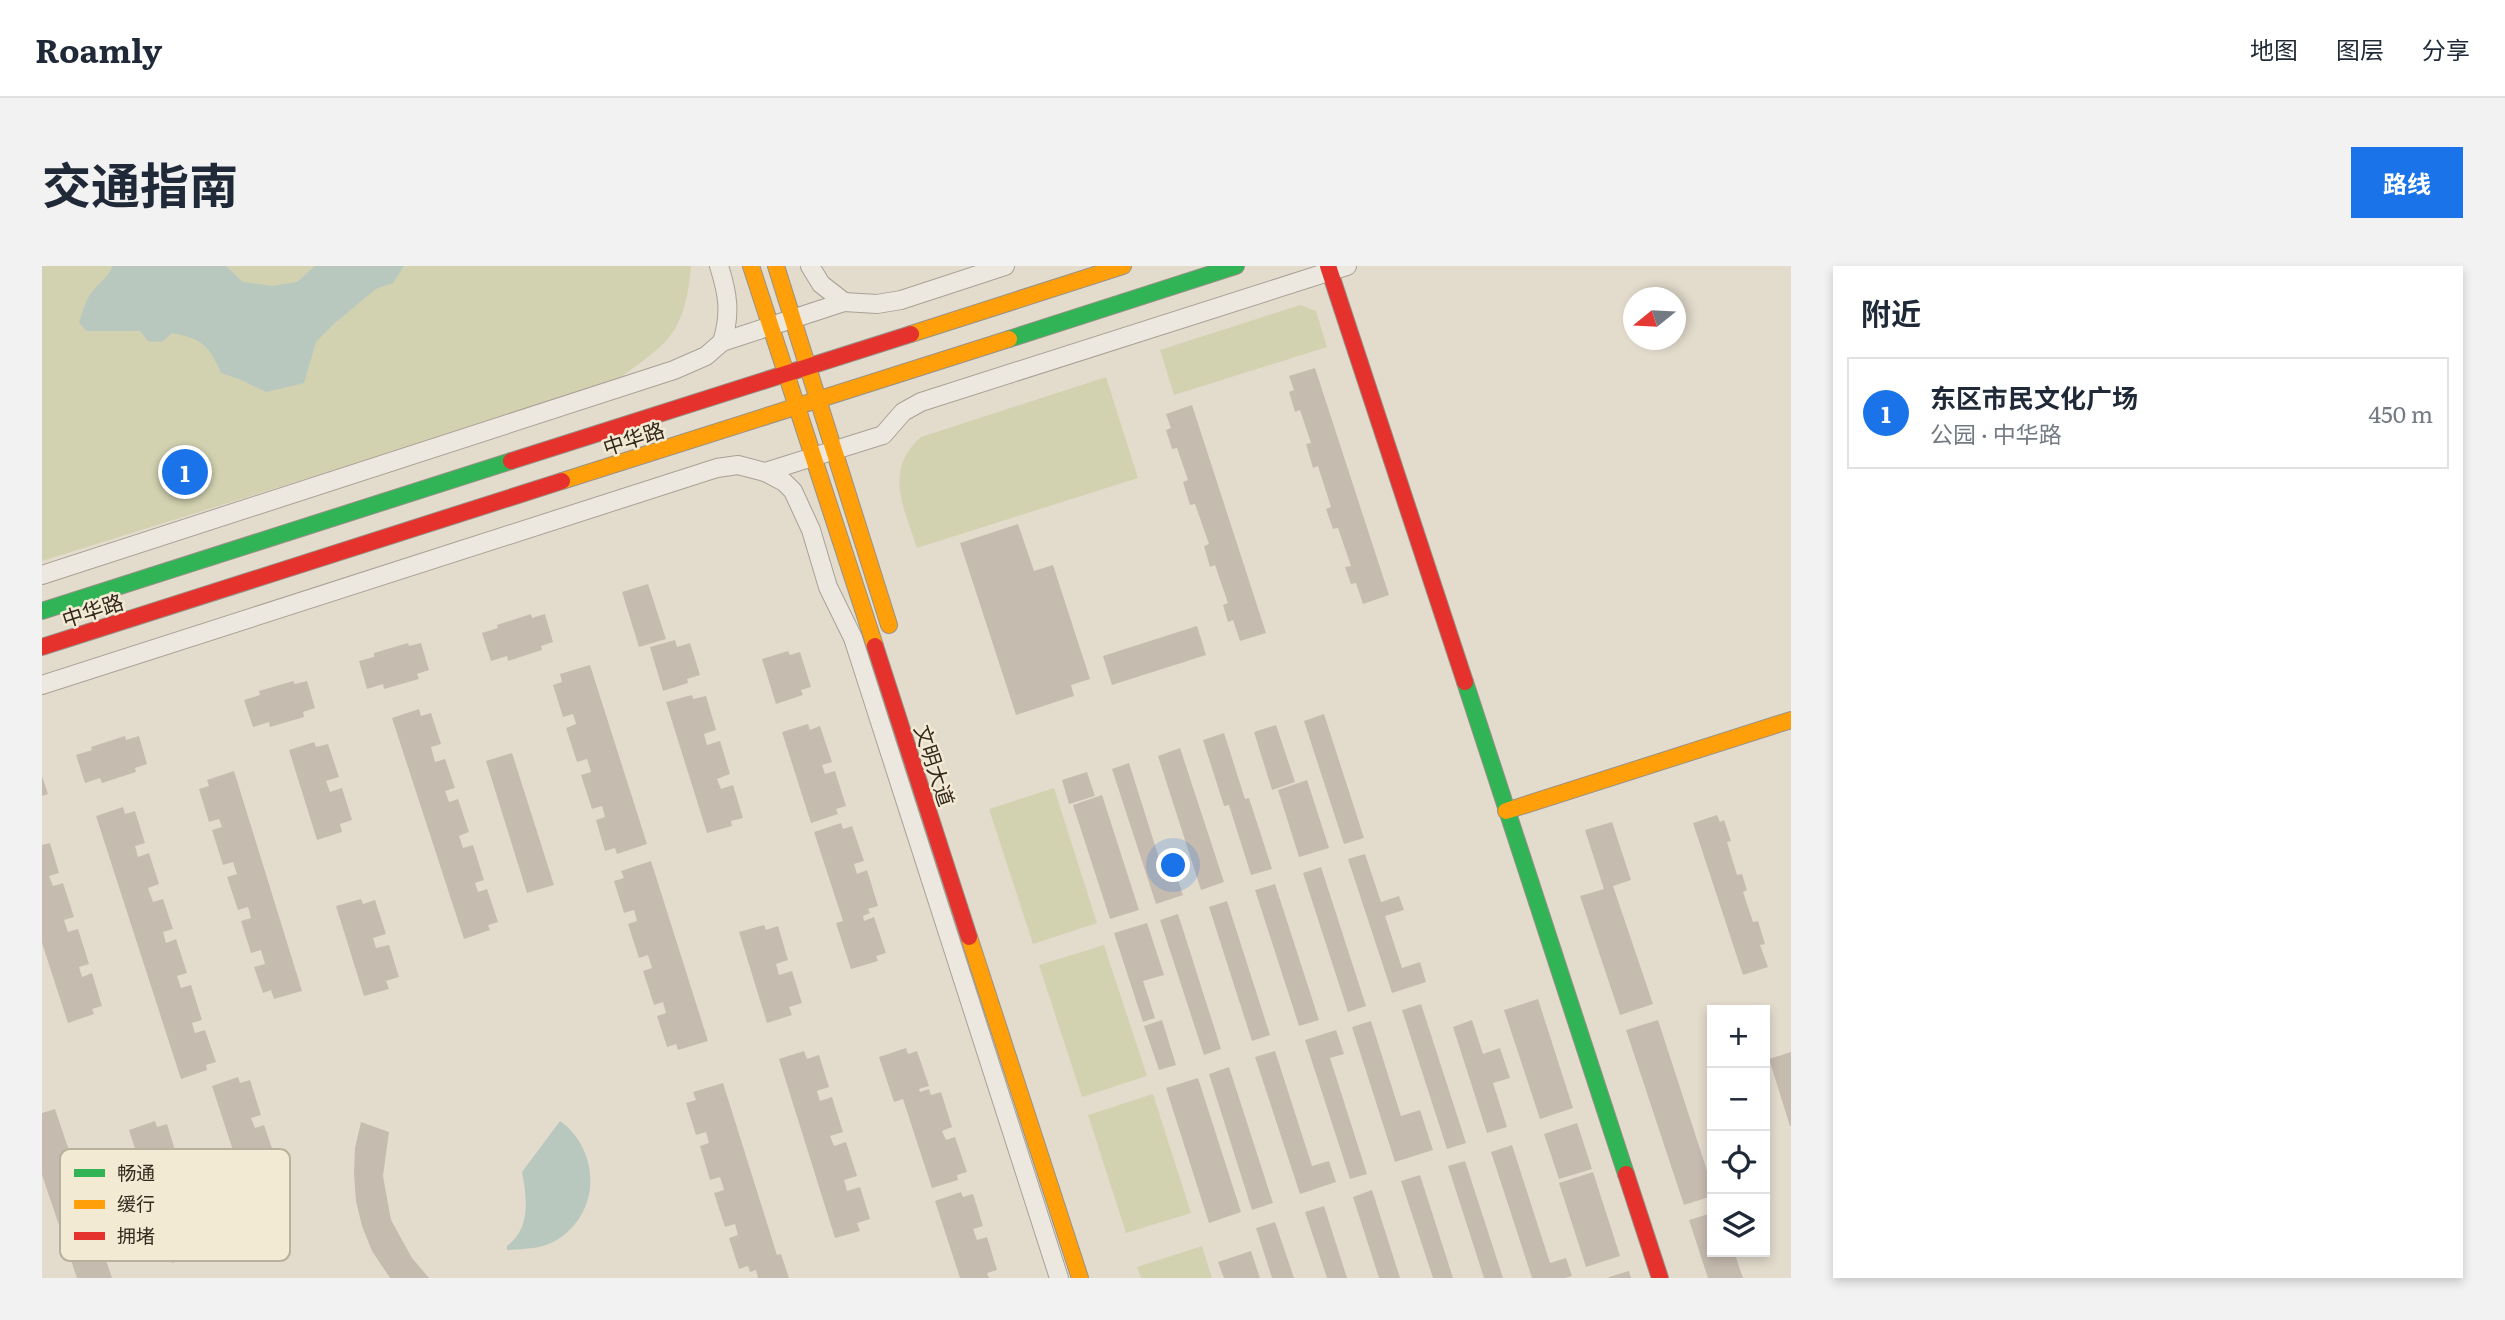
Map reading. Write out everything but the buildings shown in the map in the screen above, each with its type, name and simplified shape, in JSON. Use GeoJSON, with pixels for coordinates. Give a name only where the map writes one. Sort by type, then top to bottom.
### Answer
{"type":"FeatureCollection","features":[{"type":"Feature","properties":{"kind":"main road","name":"文明大道"},"geometry":{"type":"LineString","coordinates":[[751,266],[1080,1278]]}},
{"type":"Feature","properties":{"kind":"main road"},"geometry":{"type":"LineString","coordinates":[[776,266],[895,645]]}},
{"type":"Feature","properties":{"kind":"main road","name":"中华路"},"geometry":{"type":"LineString","coordinates":[[42,611],[1123,266]]}},
{"type":"Feature","properties":{"kind":"main road","name":"中华路"},"geometry":{"type":"LineString","coordinates":[[42,647],[1236,266]]}},
{"type":"Feature","properties":{"kind":"main road"},"geometry":{"type":"LineString","coordinates":[[1329,269],[1660,1278]]}},
{"type":"Feature","properties":{"kind":"main road"},"geometry":{"type":"LineString","coordinates":[[1506,811],[1791,720]]}},
{"type":"Feature","properties":{"kind":"street"},"geometry":{"type":"LineString","coordinates":[[719,266],[729,300],[728,323],[722,342]]}},
{"type":"Feature","properties":{"kind":"street"},"geometry":{"type":"LineString","coordinates":[[810,266],[821,284],[844,302]]}},
{"type":"Feature","properties":{"kind":"street"},"geometry":{"type":"LineString","coordinates":[[42,575],[674,369],[706,356],[722,342],[844,302],[877,304],[901,300],[1005,266]]}},
{"type":"Feature","properties":{"kind":"street"},"geometry":{"type":"LineString","coordinates":[[765,472],[883,435],[903,412],[921,402],[1329,269],[1347,266]]}},
{"type":"Feature","properties":{"kind":"street"},"geometry":{"type":"LineString","coordinates":[[42,685],[718,468],[738,465],[765,472],[784,482],[793,491],[811,530],[828,587],[853,638],[1059,1278]]}},
{"type":"Feature","properties":{"kind":"green space"},"geometry":{"type":"Polygon","coordinates":[[[42,266],[691,266],[689,286],[677,326],[653,353],[613,383],[42,561],[42,266]]]}},
{"type":"Feature","properties":{"kind":"green space"},"geometry":{"type":"Polygon","coordinates":[[[1300,305],[1316,311],[1327,347],[1174,395],[1160,350],[1300,305]]]}},
{"type":"Feature","properties":{"kind":"green space"},"geometry":{"type":"Polygon","coordinates":[[[1106,377],[1138,478],[917,548],[903,504],[900,476],[909,450],[921,437],[1106,377]]]}},
{"type":"Feature","properties":{"kind":"green space"},"geometry":{"type":"Polygon","coordinates":[[[1054,788],[1097,923],[1033,944],[989,809],[1054,788]]]}},
{"type":"Feature","properties":{"kind":"green space"},"geometry":{"type":"Polygon","coordinates":[[[1104,945],[1147,1076],[1082,1097],[1039,965],[1104,945]]]}},
{"type":"Feature","properties":{"kind":"green space"},"geometry":{"type":"Polygon","coordinates":[[[1153,1094],[1191,1213],[1126,1233],[1088,1115],[1153,1094]]]}},
{"type":"Feature","properties":{"kind":"green space"},"geometry":{"type":"Polygon","coordinates":[[[1202,1246],[1212,1278],[1141,1278],[1137,1267],[1202,1246]]]}},
{"type":"Feature","properties":{"kind":"shaded area"},"geometry":{"type":"Polygon","coordinates":[[[113,266],[226,266],[243,282],[273,286],[297,282],[315,266],[404,266],[393,283],[376,289],[316,342],[304,383],[266,392],[221,373],[208,350],[191,338],[172,333],[162,342],[148,341],[140,331],[87,331],[79,323],[86,303],[113,266]]]}},
{"type":"Feature","properties":{"kind":"shaded area"},"geometry":{"type":"Polygon","coordinates":[[[560,1121],[573,1133],[588,1163],[589,1196],[583,1211],[574,1226],[554,1242],[535,1248],[507,1250],[524,1222],[526,1203],[522,1172],[560,1121]]]}},
{"type":"Feature","properties":{"kind":"traffic: fast"},"geometry":{"type":"LineString","coordinates":[[1009,339],[1236,266]]}},
{"type":"Feature","properties":{"kind":"traffic: fast"},"geometry":{"type":"LineString","coordinates":[[42,611],[511,461]]}},
{"type":"Feature","properties":{"kind":"traffic: fast"},"geometry":{"type":"LineString","coordinates":[[1465,682],[1626,1174]]}},
{"type":"Feature","properties":{"kind":"traffic: slow"},"geometry":{"type":"LineString","coordinates":[[751,266],[875,646]]}},
{"type":"Feature","properties":{"kind":"traffic: slow"},"geometry":{"type":"LineString","coordinates":[[776,266],[889,625]]}},
{"type":"Feature","properties":{"kind":"traffic: slow"},"geometry":{"type":"LineString","coordinates":[[911,334],[1123,266]]}},
{"type":"Feature","properties":{"kind":"traffic: slow"},"geometry":{"type":"LineString","coordinates":[[562,481],[1009,339]]}},
{"type":"Feature","properties":{"kind":"traffic: slow"},"geometry":{"type":"LineString","coordinates":[[1506,811],[1791,720]]}},
{"type":"Feature","properties":{"kind":"traffic: slow"},"geometry":{"type":"LineString","coordinates":[[969,937],[1080,1278]]}},
{"type":"Feature","properties":{"kind":"traffic: jam"},"geometry":{"type":"LineString","coordinates":[[1328,266],[1465,682]]}},
{"type":"Feature","properties":{"kind":"traffic: jam"},"geometry":{"type":"LineString","coordinates":[[511,461],[911,334]]}},
{"type":"Feature","properties":{"kind":"traffic: jam"},"geometry":{"type":"LineString","coordinates":[[42,647],[562,481]]}},
{"type":"Feature","properties":{"kind":"traffic: jam"},"geometry":{"type":"LineString","coordinates":[[875,646],[969,937]]}},
{"type":"Feature","properties":{"kind":"traffic: jam"},"geometry":{"type":"LineString","coordinates":[[1626,1174],[1660,1278]]}},
{"type":"Feature","properties":{"kind":"place","name":"东区市民文化广场"},"geometry":{"type":"Point","coordinates":[185,472]}}]}
